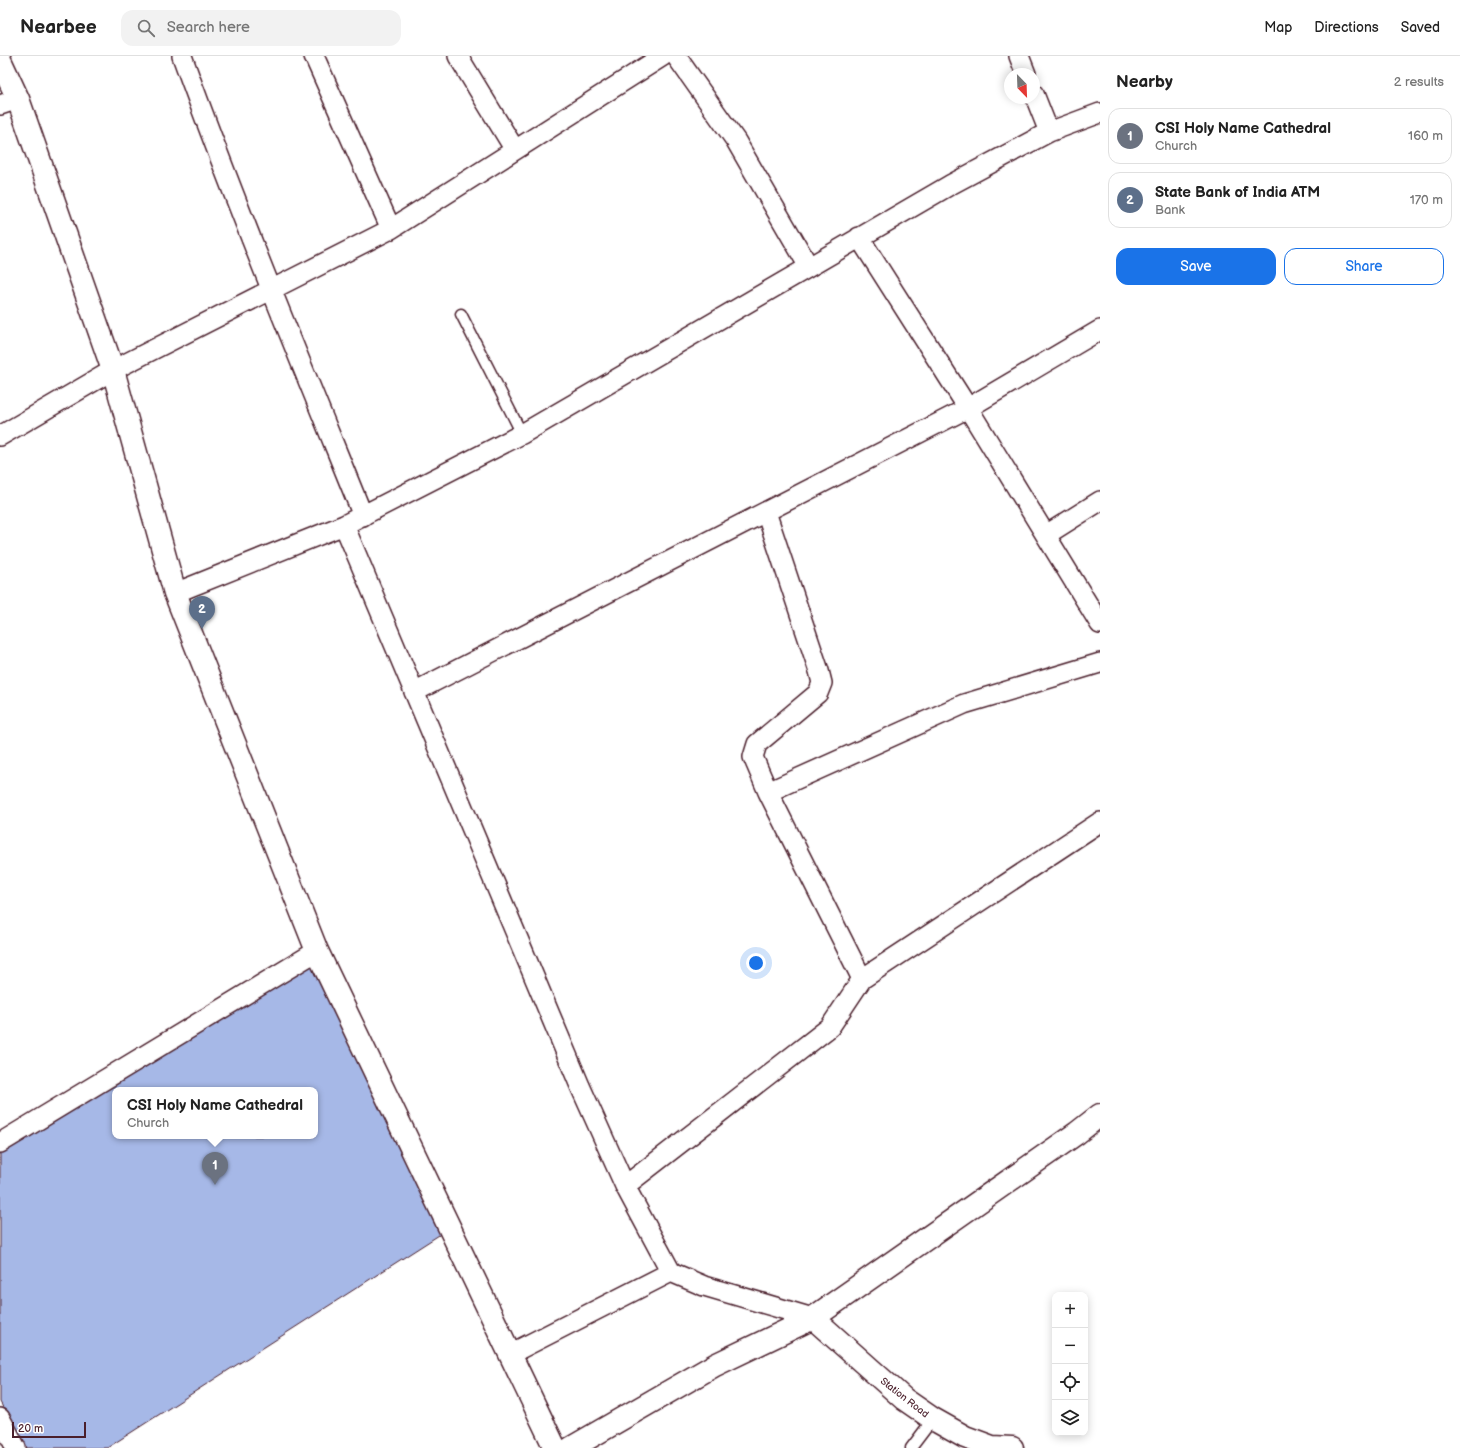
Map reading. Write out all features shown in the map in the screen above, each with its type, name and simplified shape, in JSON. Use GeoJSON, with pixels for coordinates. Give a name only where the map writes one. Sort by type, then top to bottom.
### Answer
{"type":"FeatureCollection","features":[{"type":"Feature","properties":{"kind":"street"},"geometry":{"type":"LineString","coordinates":[[182,56],[272,289],[363,516]]}},
{"type":"Feature","properties":{"kind":"street"},"geometry":{"type":"LineString","coordinates":[[314,56],[391,229]]}},
{"type":"Feature","properties":{"kind":"street"},"geometry":{"type":"LineString","coordinates":[[458,56],[515,150]]}},
{"type":"Feature","properties":{"kind":"street"},"geometry":{"type":"LineString","coordinates":[[1,435],[113,370],[391,229],[663,56]]}},
{"type":"Feature","properties":{"kind":"street"},"geometry":{"type":"LineString","coordinates":[[676,56],[736,141],[809,267]]}},
{"type":"Feature","properties":{"kind":"street"},"geometry":{"type":"LineString","coordinates":[[1019,56],[1024,68]]}},
{"type":"Feature","properties":{"kind":"street"},"geometry":{"type":"LineString","coordinates":[[0,60],[9,102],[113,370],[175,593],[317,951],[555,1448]]}},
{"type":"Feature","properties":{"kind":"street"},"geometry":{"type":"LineString","coordinates":[[1038,104],[1049,132]]}},
{"type":"Feature","properties":{"kind":"street"},"geometry":{"type":"LineString","coordinates":[[175,593],[344,525],[522,434],[950,185],[1049,132],[1100,113]]}},
{"type":"Feature","properties":{"kind":"street"},"geometry":{"type":"LineString","coordinates":[[859,237],[968,408],[1100,624]]}},
{"type":"Feature","properties":{"kind":"street"},"geometry":{"type":"LineString","coordinates":[[414,692],[968,408],[1100,330]]}},
{"type":"Feature","properties":{"kind":"street"},"geometry":{"type":"LineString","coordinates":[[1046,535],[1100,501]]}},
{"type":"Feature","properties":{"kind":"street"},"geometry":{"type":"LineString","coordinates":[[766,512],[822,683],[818,693],[757,744],[753,757],[768,792],[862,978]]}},
{"type":"Feature","properties":{"kind":"street"},"geometry":{"type":"LineString","coordinates":[[344,525],[580,1086],[625,1186],[670,1272],[704,1286],[813,1318]]}},
{"type":"Feature","properties":{"kind":"street"},"geometry":{"type":"LineString","coordinates":[[768,792],[964,704],[1100,663]]}},
{"type":"Feature","properties":{"kind":"street"},"geometry":{"type":"LineString","coordinates":[[625,1186],[830,1027],[862,978],[1100,822]]}},
{"type":"Feature","properties":{"kind":"street"},"geometry":{"type":"LineString","coordinates":[[0,1143],[317,951]]}},
{"type":"Feature","properties":{"kind":"street"},"geometry":{"type":"LineString","coordinates":[[570,1448],[715,1365],[813,1318],[1071,1137],[1100,1115]]}},
{"type":"Feature","properties":{"kind":"street"},"geometry":{"type":"LineString","coordinates":[[510,1354],[670,1272]]}},
{"type":"Feature","properties":{"kind":"street","name":"Station Road"},"geometry":{"type":"LineString","coordinates":[[813,1318],[904,1399],[933,1419],[965,1437],[992,1447],[1012,1448]]}},
{"type":"Feature","properties":{"kind":"street"},"geometry":{"type":"LineString","coordinates":[[0,1418],[16,1448]]}},
{"type":"Feature","properties":{"kind":"lane"},"geometry":{"type":"LineString","coordinates":[[461,314],[522,434]]}},
{"type":"Feature","properties":{"kind":"lane"},"geometry":{"type":"LineString","coordinates":[[912,1448],[933,1419]]}},
{"type":"Feature","properties":{"kind":"building"},"geometry":{"type":"Polygon","coordinates":[[[317,951],[450,1228],[107,1448],[25,1448],[0,1402],[0,1143],[317,951]]]}},
{"type":"Feature","properties":{"kind":"place","name":"State Bank of India ATM"},"geometry":{"type":"Point","coordinates":[202,629]}},
{"type":"Feature","properties":{"kind":"place","name":"CSI Holy Name Cathedral"},"geometry":{"type":"Point","coordinates":[215,1185]}}]}
